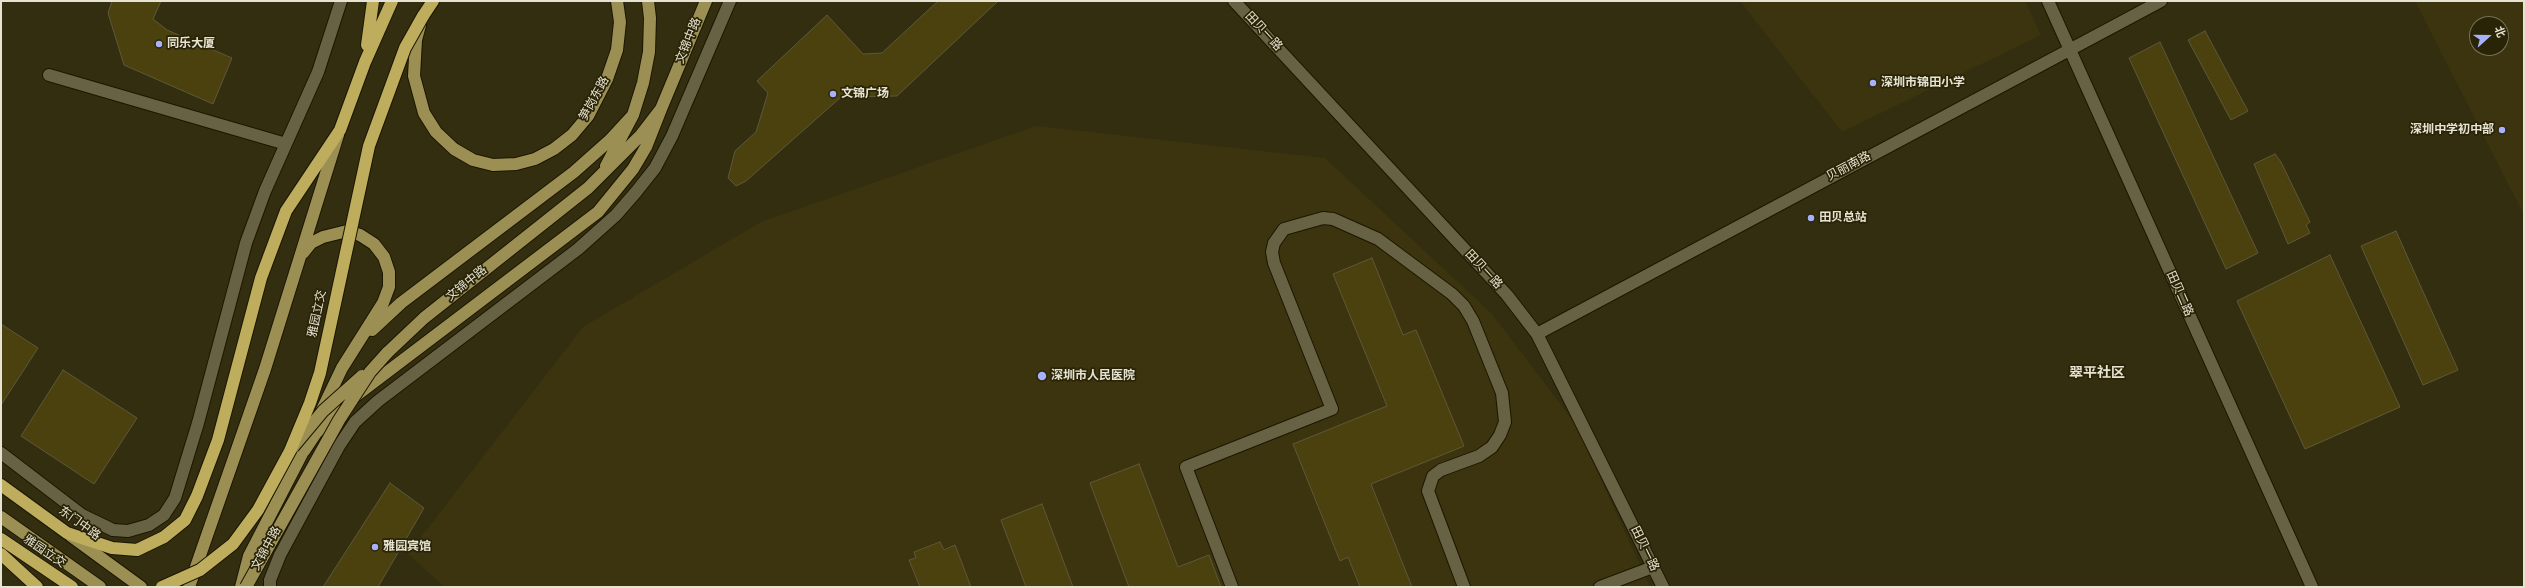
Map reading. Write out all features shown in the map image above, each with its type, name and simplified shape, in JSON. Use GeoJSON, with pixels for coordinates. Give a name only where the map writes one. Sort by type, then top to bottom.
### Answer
{"type":"FeatureCollection","features":[{"type":"Feature","properties":{"kind":"highway"},"geometry":{"type":"LineString","coordinates":[[365,62],[373,1]]}},
{"type":"Feature","properties":{"kind":"highway"},"geometry":{"type":"LineString","coordinates":[[67,533],[112,548],[137,550],[164,537],[184,520],[197,496],[218,440],[261,278],[286,211],[340,130],[365,62],[392,1]]}},
{"type":"Feature","properties":{"kind":"highway","name":"雅园立交"},"geometry":{"type":"LineString","coordinates":[[162,587],[200,570],[233,544],[258,510],[290,451],[308,410],[320,373],[369,146],[405,48],[422,16],[433,1]]}},
{"type":"Feature","properties":{"kind":"highway","name":"东门中路"},"geometry":{"type":"LineString","coordinates":[[1,485],[67,533]]}},
{"type":"Feature","properties":{"kind":"highway","name":"雅园立交"},"geometry":{"type":"LineString","coordinates":[[1,539],[72,587]]}},
{"type":"Feature","properties":{"kind":"highway"},"geometry":{"type":"LineString","coordinates":[[1,554],[37,587]]}},
{"type":"Feature","properties":{"kind":"main road","name":"笋岗东路"},"geometry":{"type":"LineString","coordinates":[[422,16],[416,40],[414,76],[417,92],[424,113],[436,132],[454,149],[473,160],[493,165],[516,164],[535,160],[548,153],[572,135],[588,116],[607,79],[617,50],[620,22],[617,1]]}},
{"type":"Feature","properties":{"kind":"main road"},"geometry":{"type":"LineString","coordinates":[[588,188],[606,167],[633,115],[643,83],[649,52],[650,18],[648,1]]}},
{"type":"Feature","properties":{"kind":"main road","name":"文锦中路"},"geometry":{"type":"LineString","coordinates":[[246,587],[339,420],[370,372],[387,353],[424,318],[588,188],[627,151],[661,109],[706,1]]}},
{"type":"Feature","properties":{"kind":"main road"},"geometry":{"type":"LineString","coordinates":[[304,451],[321,428],[341,407],[598,212],[633,169],[646,147],[661,109]]}},
{"type":"Feature","properties":{"kind":"main road"},"geometry":{"type":"LineString","coordinates":[[356,347],[401,303],[590,159],[633,115]]}},
{"type":"Feature","properties":{"kind":"main road"},"geometry":{"type":"LineString","coordinates":[[189,587],[265,369],[340,130]]}},
{"type":"Feature","properties":{"kind":"main road"},"geometry":{"type":"LineString","coordinates":[[241,587],[249,556],[304,451],[329,394],[383,303],[389,287],[389,272],[384,257],[374,244],[360,235],[347,231],[335,232],[311,243],[299,259]]}},
{"type":"Feature","properties":{"kind":"main road"},"geometry":{"type":"LineString","coordinates":[[290,451],[324,411],[387,353]]}},
{"type":"Feature","properties":{"kind":"main road"},"geometry":{"type":"LineString","coordinates":[[1,517],[100,587]]}},
{"type":"Feature","properties":{"kind":"main road","name":"东门中路"},"geometry":{"type":"LineString","coordinates":[[67,533],[141,587]]}},
{"type":"Feature","properties":{"kind":"main road"},"geometry":{"type":"LineString","coordinates":[[194,587],[196,569]]}},
{"type":"Feature","properties":{"kind":"street"},"geometry":{"type":"LineString","coordinates":[[1,453],[82,515],[113,530],[128,531],[148,526],[164,515],[175,498],[198,423],[246,243],[286,144],[318,72],[341,1]]}},
{"type":"Feature","properties":{"kind":"street"},"geometry":{"type":"LineString","coordinates":[[270,587],[270,580],[280,555],[339,446],[355,422],[378,401],[589,240],[636,192],[655,168],[672,136],[730,1]]}},
{"type":"Feature","properties":{"kind":"street","name":"田贝一路"},"geometry":{"type":"LineString","coordinates":[[1234,1],[1507,295],[1537,334],[1663,587]]}},
{"type":"Feature","properties":{"kind":"street","name":"田贝二路"},"geometry":{"type":"LineString","coordinates":[[2048,1],[2068,50],[2312,587]]}},
{"type":"Feature","properties":{"kind":"street","name":"贝丽南路"},"geometry":{"type":"LineString","coordinates":[[1537,334],[2161,1]]}},
{"type":"Feature","properties":{"kind":"street"},"geometry":{"type":"LineString","coordinates":[[49,75],[286,144]]}},
{"type":"Feature","properties":{"kind":"street"},"geometry":{"type":"LineString","coordinates":[[1232,587],[1186,467],[1332,409],[1274,263],[1272,252],[1274,242],[1284,229],[1323,218],[1333,219],[1378,240],[1452,294],[1464,306],[1473,321],[1502,393],[1505,422],[1496,441],[1479,456],[1441,470],[1433,476],[1428,491],[1464,587]]}},
{"type":"Feature","properties":{"kind":"street"},"geometry":{"type":"LineString","coordinates":[[1,562],[34,587]]}},
{"type":"Feature","properties":{"kind":"street"},"geometry":{"type":"LineString","coordinates":[[1600,587],[1653,567]]}},
{"type":"Feature","properties":{"kind":"shaded area","name":"深圳市锦田小学"},"geometry":{"type":"Polygon","coordinates":[[[1740,1],[2025,1],[2041,35],[1842,132],[1740,1]]]}},
{"type":"Feature","properties":{"kind":"shaded area","name":"深圳中学初中部"},"geometry":{"type":"Polygon","coordinates":[[[2415,1],[2524,1],[2523,213],[2415,1]]]}},
{"type":"Feature","properties":{"kind":"shaded area","name":"深圳市人民医院"},"geometry":{"type":"Polygon","coordinates":[[[1036,126],[1325,158],[1492,314],[1576,425],[1650,587],[445,587],[408,554],[583,327],[761,222],[1036,126]]]}},
{"type":"Feature","properties":{"kind":"building","name":"同乐大厦"},"geometry":{"type":"Polygon","coordinates":[[[112,1],[161,1],[153,19],[167,30],[232,58],[213,104],[124,65],[108,13],[112,1]]]}},
{"type":"Feature","properties":{"kind":"building","name":"文锦广场"},"geometry":{"type":"Polygon","coordinates":[[[938,1],[998,1],[897,96],[841,97],[746,181],[736,186],[728,178],[735,151],[756,132],[768,93],[757,81],[827,15],[863,54],[882,53],[938,1]]]}},
{"type":"Feature","properties":{"kind":"building"},"geometry":{"type":"Polygon","coordinates":[[[2205,31],[2248,111],[2231,120],[2188,40],[2205,31]]]}},
{"type":"Feature","properties":{"kind":"building"},"geometry":{"type":"Polygon","coordinates":[[[2160,42],[2258,253],[2226,269],[2129,58],[2160,42]]]}},
{"type":"Feature","properties":{"kind":"building"},"geometry":{"type":"Polygon","coordinates":[[[2275,154],[2281,162],[2310,222],[2306,225],[2310,233],[2288,244],[2254,164],[2275,154]]]}},
{"type":"Feature","properties":{"kind":"building"},"geometry":{"type":"Polygon","coordinates":[[[2396,231],[2458,370],[2423,385],[2361,246],[2396,231]]]}},
{"type":"Feature","properties":{"kind":"building"},"geometry":{"type":"Polygon","coordinates":[[[2330,255],[2400,407],[2305,449],[2237,301],[2330,255]]]}},
{"type":"Feature","properties":{"kind":"building"},"geometry":{"type":"Polygon","coordinates":[[[1372,258],[1403,335],[1416,330],[1464,446],[1371,484],[1412,587],[1360,587],[1348,557],[1340,561],[1293,444],[1387,406],[1333,274],[1372,258]]]}},
{"type":"Feature","properties":{"kind":"building"},"geometry":{"type":"Polygon","coordinates":[[[1,324],[38,348],[1,405],[1,324]]]}},
{"type":"Feature","properties":{"kind":"building"},"geometry":{"type":"Polygon","coordinates":[[[63,370],[137,418],[94,484],[21,436],[63,370]]]}},
{"type":"Feature","properties":{"kind":"building"},"geometry":{"type":"Polygon","coordinates":[[[1139,464],[1178,567],[1209,555],[1221,587],[1129,587],[1090,483],[1139,464]]]}},
{"type":"Feature","properties":{"kind":"building","name":"雅园宾馆"},"geometry":{"type":"Polygon","coordinates":[[[390,483],[424,508],[378,587],[323,587],[390,483]]]}},
{"type":"Feature","properties":{"kind":"building"},"geometry":{"type":"Polygon","coordinates":[[[1042,504],[1073,587],[1026,587],[1001,520],[1042,504]]]}},
{"type":"Feature","properties":{"kind":"building"},"geometry":{"type":"Polygon","coordinates":[[[940,542],[944,550],[955,545],[971,587],[920,587],[909,560],[916,558],[914,552],[940,542]]]}},
{"type":"Feature","properties":{"kind":"place","name":"同乐大厦"},"geometry":{"type":"Point","coordinates":[159,44]}},
{"type":"Feature","properties":{"kind":"place","name":"深圳市锦田小学"},"geometry":{"type":"Point","coordinates":[1873,83]}},
{"type":"Feature","properties":{"kind":"place","name":"文锦广场"},"geometry":{"type":"Point","coordinates":[833,94]}},
{"type":"Feature","properties":{"kind":"place","name":"深圳中学初中部"},"geometry":{"type":"Point","coordinates":[2502,130]}},
{"type":"Feature","properties":{"kind":"place","name":"田贝总站"},"geometry":{"type":"Point","coordinates":[1811,218]}},
{"type":"Feature","properties":{"kind":"place","name":"深圳市人民医院"},"geometry":{"type":"Point","coordinates":[1042,376]}},
{"type":"Feature","properties":{"kind":"place","name":"雅园宾馆"},"geometry":{"type":"Point","coordinates":[375,547]}},
{"type":"Feature","properties":{"kind":"district","name":"翠平社区"},"geometry":{"type":"Point","coordinates":[2097,374]}}]}
